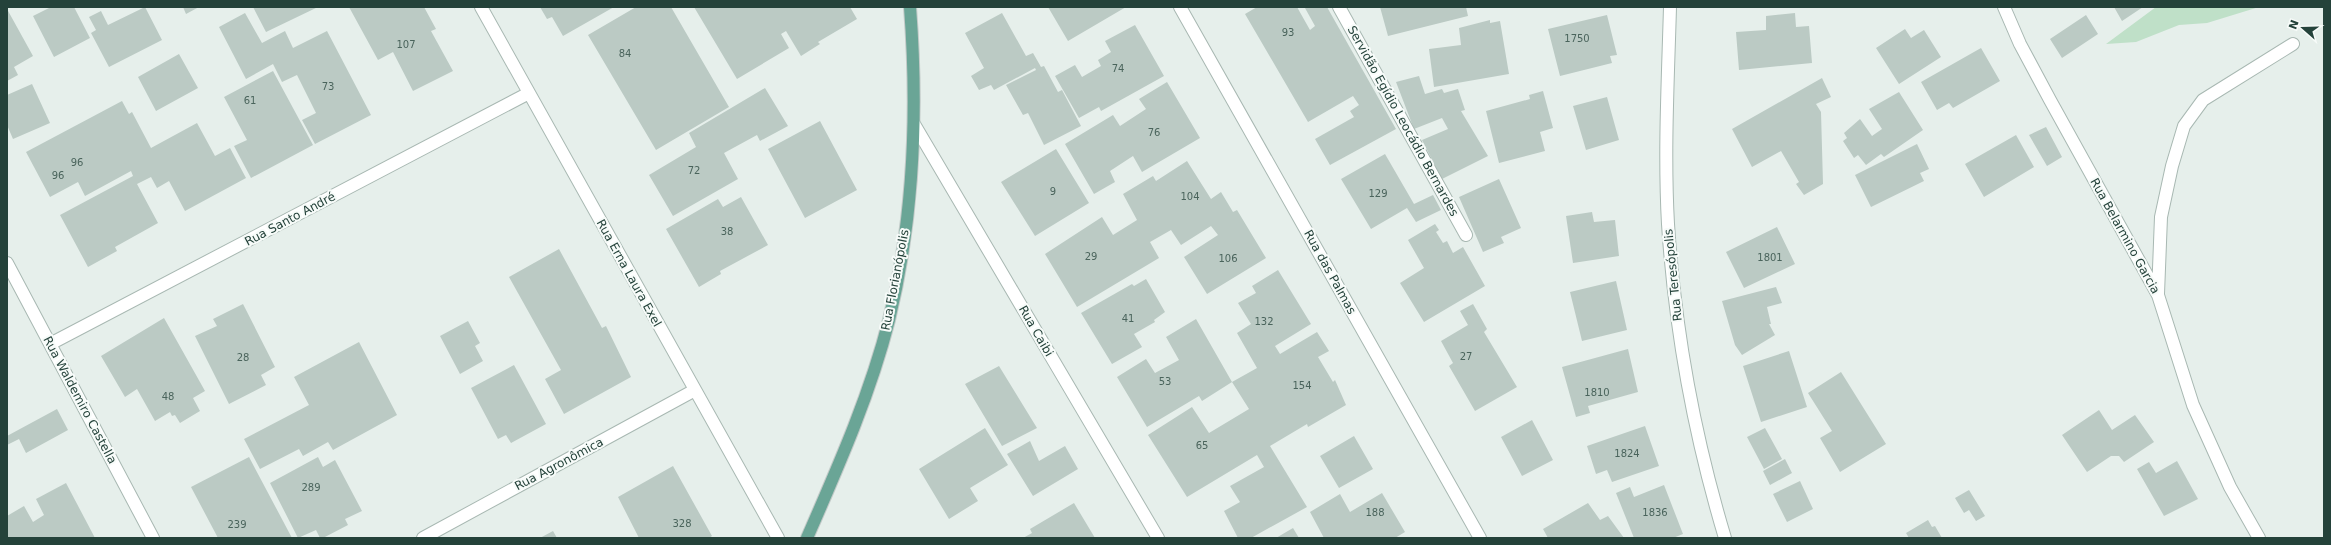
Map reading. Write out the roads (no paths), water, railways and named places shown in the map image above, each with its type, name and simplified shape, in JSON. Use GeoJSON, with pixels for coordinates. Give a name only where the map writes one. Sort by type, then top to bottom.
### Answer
{"type":"FeatureCollection","features":[{"type":"Feature","properties":{"kind":"main road","name":"Rua Florianópolis"},"geometry":{"type":"LineString","coordinates":[[807,538],[842,458],[889,321],[904,246],[914,124],[910,7]]}},
{"type":"Feature","properties":{"kind":"street","name":"Rua Erna Laura Exel"},"geometry":{"type":"LineString","coordinates":[[481,7],[778,538]]}},
{"type":"Feature","properties":{"kind":"street","name":"Rua das Palmas"},"geometry":{"type":"LineString","coordinates":[[1180,7],[1480,538]]}},
{"type":"Feature","properties":{"kind":"street","name":"Servidão Egídio Leocádio Bernardes"},"geometry":{"type":"LineString","coordinates":[[1339,7],[1466,235]]}},
{"type":"Feature","properties":{"kind":"street","name":"Rua Teresópolis"},"geometry":{"type":"LineString","coordinates":[[1670,7],[1666,173],[1674,294],[1686,387],[1711,491],[1725,538]]}},
{"type":"Feature","properties":{"kind":"street","name":"Rua Belarmino Garcia"},"geometry":{"type":"LineString","coordinates":[[2004,7],[2020,44],[2158,295],[2193,405],[2230,487],[2259,538]]}},
{"type":"Feature","properties":{"kind":"street"},"geometry":{"type":"LineString","coordinates":[[2158,295],[2161,217],[2172,166],[2184,126],[2203,100],[2293,44]]}},
{"type":"Feature","properties":{"kind":"street","name":"Rua Santo André"},"geometry":{"type":"LineString","coordinates":[[50,344],[529,93]]}},
{"type":"Feature","properties":{"kind":"street","name":"Rua Caibi"},"geometry":{"type":"LineString","coordinates":[[914,124],[1158,538]]}},
{"type":"Feature","properties":{"kind":"street","name":"Rua Waldemiro Castella"},"geometry":{"type":"LineString","coordinates":[[7,263],[153,538]]}},
{"type":"Feature","properties":{"kind":"street","name":"Rua Agronômica"},"geometry":{"type":"LineString","coordinates":[[423,538],[695,390]]}}]}
